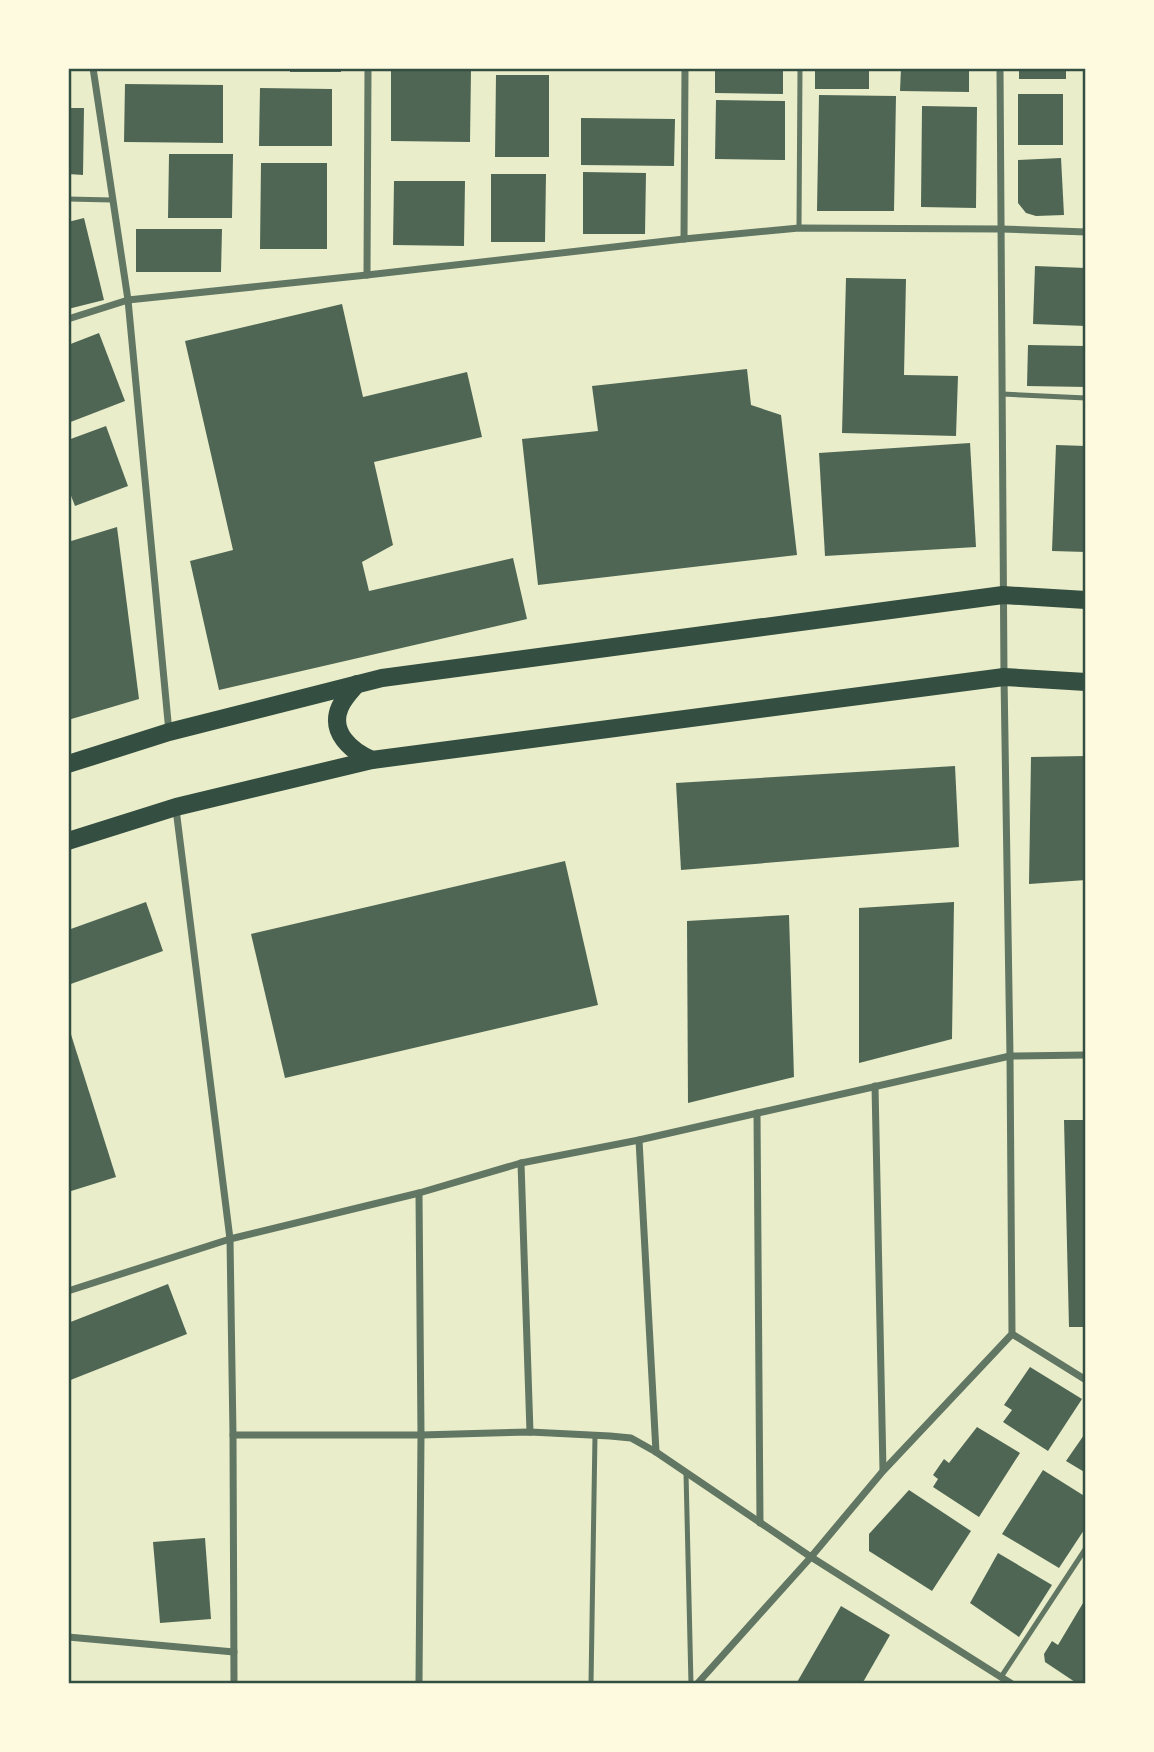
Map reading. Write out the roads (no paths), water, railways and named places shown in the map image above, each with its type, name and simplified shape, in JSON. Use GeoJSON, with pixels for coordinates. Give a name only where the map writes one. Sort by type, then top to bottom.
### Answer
{"type":"FeatureCollection","features":[{"type":"Feature","properties":{"kind":"main road"},"geometry":{"type":"LineString","coordinates":[[68,764],[169,732],[396,676],[1003,595],[1086,600]]}},
{"type":"Feature","properties":{"kind":"main road"},"geometry":{"type":"LineString","coordinates":[[68,841],[176,807],[372,760],[1004,677],[1086,682]]}},
{"type":"Feature","properties":{"kind":"main road"},"geometry":{"type":"LineString","coordinates":[[358,684],[340,706],[336,720],[338,732],[357,754],[372,760]]}},
{"type":"Feature","properties":{"kind":"street"},"geometry":{"type":"LineString","coordinates":[[93,68],[128,300],[169,732]]}},
{"type":"Feature","properties":{"kind":"street"},"geometry":{"type":"LineString","coordinates":[[367,275],[368,68]]}},
{"type":"Feature","properties":{"kind":"street"},"geometry":{"type":"LineString","coordinates":[[684,239],[685,68]]}},
{"type":"Feature","properties":{"kind":"street"},"geometry":{"type":"LineString","coordinates":[[697,1684],[811,1557],[883,1471],[1012,1334],[1000,68]]}},
{"type":"Feature","properties":{"kind":"street"},"geometry":{"type":"LineString","coordinates":[[68,319],[128,300],[799,228],[1086,232]]}},
{"type":"Feature","properties":{"kind":"street"},"geometry":{"type":"LineString","coordinates":[[176,807],[230,1239],[234,1684]]}},
{"type":"Feature","properties":{"kind":"street"},"geometry":{"type":"LineString","coordinates":[[68,1291],[230,1239],[419,1192],[520,1163],[639,1140],[1010,1056],[1086,1055]]}},
{"type":"Feature","properties":{"kind":"street"},"geometry":{"type":"LineString","coordinates":[[875,1086],[883,1471]]}},
{"type":"Feature","properties":{"kind":"street"},"geometry":{"type":"LineString","coordinates":[[757,1114],[760,1523]]}},
{"type":"Feature","properties":{"kind":"street"},"geometry":{"type":"LineString","coordinates":[[639,1140],[656,1452]]}},
{"type":"Feature","properties":{"kind":"street"},"geometry":{"type":"LineString","coordinates":[[520,1163],[530,1432]]}},
{"type":"Feature","properties":{"kind":"street"},"geometry":{"type":"LineString","coordinates":[[419,1192],[419,1684]]}},
{"type":"Feature","properties":{"kind":"street"},"geometry":{"type":"LineString","coordinates":[[1012,1334],[1086,1380]]}},
{"type":"Feature","properties":{"kind":"street"},"geometry":{"type":"LineString","coordinates":[[233,1435],[530,1432],[631,1438],[656,1452],[811,1557],[1012,1684]]}},
{"type":"Feature","properties":{"kind":"street"},"geometry":{"type":"LineString","coordinates":[[68,1637],[234,1652]]}},
{"type":"Feature","properties":{"kind":"lane"},"geometry":{"type":"LineString","coordinates":[[799,228],[800,68]]}},
{"type":"Feature","properties":{"kind":"lane"},"geometry":{"type":"LineString","coordinates":[[68,199],[112,200]]}},
{"type":"Feature","properties":{"kind":"lane"},"geometry":{"type":"LineString","coordinates":[[1002,394],[1086,398]]}},
{"type":"Feature","properties":{"kind":"lane"},"geometry":{"type":"LineString","coordinates":[[591,1684],[595,1435]]}},
{"type":"Feature","properties":{"kind":"lane"},"geometry":{"type":"LineString","coordinates":[[686,1473],[691,1684]]}},
{"type":"Feature","properties":{"kind":"lane"},"geometry":{"type":"LineString","coordinates":[[1001,1677],[1086,1548]]}}]}
